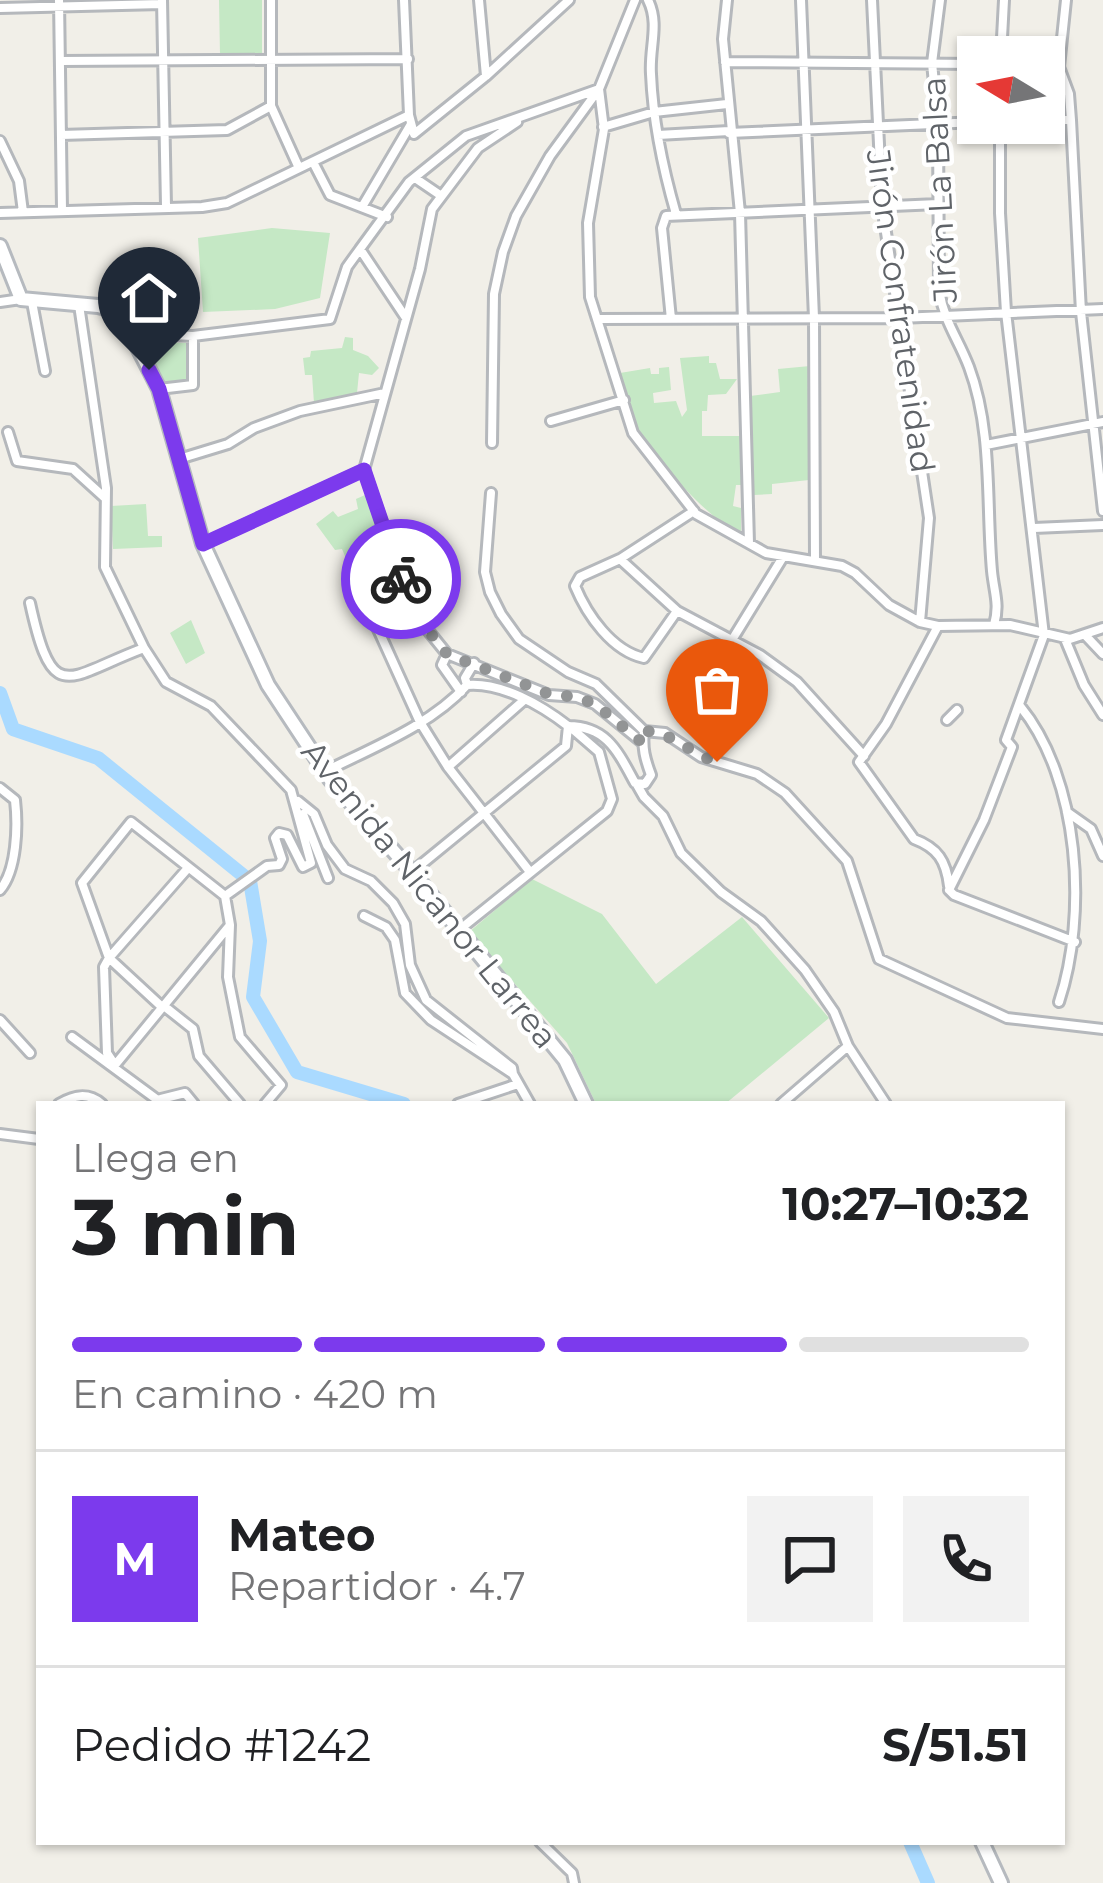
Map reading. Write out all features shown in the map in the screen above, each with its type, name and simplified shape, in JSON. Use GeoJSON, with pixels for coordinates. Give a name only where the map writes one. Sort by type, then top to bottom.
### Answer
{"type":"FeatureCollection","features":[{"type":"Feature","properties":{"kind":"main road"},"geometry":{"type":"LineString","coordinates":[[0,246],[27,300],[110,309],[131,333]]}},
{"type":"Feature","properties":{"kind":"main road","name":"Avenida Nicanor Larrea"},"geometry":{"type":"LineString","coordinates":[[131,333],[159,389],[203,544],[268,685],[325,772],[565,1060],[585,1101]]}},
{"type":"Feature","properties":{"kind":"main road"},"geometry":{"type":"LineString","coordinates":[[983,1845],[1001,1883]]}},
{"type":"Feature","properties":{"kind":"street"},"geometry":{"type":"LineString","coordinates":[[271,0],[272,106],[298,168]]}},
{"type":"Feature","properties":{"kind":"street"},"geometry":{"type":"LineString","coordinates":[[404,0],[414,134],[569,0]]}},
{"type":"Feature","properties":{"kind":"street"},"geometry":{"type":"LineString","coordinates":[[479,0],[486,76]]}},
{"type":"Feature","properties":{"kind":"street"},"geometry":{"type":"LineString","coordinates":[[492,443],[494,294],[502,252],[550,156],[598,89],[635,0]]}},
{"type":"Feature","properties":{"kind":"street"},"geometry":{"type":"LineString","coordinates":[[648,0],[656,15],[650,68],[654,112],[676,214]]}},
{"type":"Feature","properties":{"kind":"street"},"geometry":{"type":"LineString","coordinates":[[727,0],[724,62],[740,214],[749,545]]}},
{"type":"Feature","properties":{"kind":"street"},"geometry":{"type":"LineString","coordinates":[[801,0],[814,318],[815,561]]}},
{"type":"Feature","properties":{"kind":"street","name":"Jirón Confratenidad"},"geometry":{"type":"LineString","coordinates":[[872,0],[882,206],[929,518],[920,622]]}},
{"type":"Feature","properties":{"kind":"street","name":"Jirón La Balsa"},"geometry":{"type":"LineString","coordinates":[[940,0],[932,63],[943,316],[970,368],[986,446],[992,572],[1000,605],[994,625]]}},
{"type":"Feature","properties":{"kind":"street"},"geometry":{"type":"LineString","coordinates":[[1002,36],[1004,0]]}},
{"type":"Feature","properties":{"kind":"street"},"geometry":{"type":"LineString","coordinates":[[1062,36],[1066,0]]}},
{"type":"Feature","properties":{"kind":"street"},"geometry":{"type":"LineString","coordinates":[[0,8],[162,2],[166,206]]}},
{"type":"Feature","properties":{"kind":"street"},"geometry":{"type":"LineString","coordinates":[[59,4],[62,209]]}},
{"type":"Feature","properties":{"kind":"street"},"geometry":{"type":"LineString","coordinates":[[60,61],[408,59]]}},
{"type":"Feature","properties":{"kind":"street"},"geometry":{"type":"LineString","coordinates":[[724,62],[957,64]]}},
{"type":"Feature","properties":{"kind":"street"},"geometry":{"type":"LineString","coordinates":[[1065,84],[1081,312],[1103,511]]}},
{"type":"Feature","properties":{"kind":"street"},"geometry":{"type":"LineString","coordinates":[[131,333],[193,336],[330,319],[347,267],[416,178],[466,136],[598,89]]}},
{"type":"Feature","properties":{"kind":"street"},"geometry":{"type":"LineString","coordinates":[[598,89],[603,127],[588,238],[590,297],[633,433],[694,511],[749,545],[842,566],[890,605],[920,622],[1010,625],[1065,639],[1103,628]]}},
{"type":"Feature","properties":{"kind":"street"},"geometry":{"type":"LineString","coordinates":[[603,127],[654,112],[727,104]]}},
{"type":"Feature","properties":{"kind":"street"},"geometry":{"type":"LineString","coordinates":[[61,135],[227,130],[272,106]]}},
{"type":"Feature","properties":{"kind":"street"},"geometry":{"type":"LineString","coordinates":[[545,108],[478,148],[432,209],[364,470],[406,593],[447,654],[549,694],[595,704],[643,743]]}},
{"type":"Feature","properties":{"kind":"street"},"geometry":{"type":"LineString","coordinates":[[0,213],[202,207],[227,202],[410,115]]}},
{"type":"Feature","properties":{"kind":"street"},"geometry":{"type":"LineString","coordinates":[[362,207],[410,115]]}},
{"type":"Feature","properties":{"kind":"street"},"geometry":{"type":"LineString","coordinates":[[1065,120],[1071,120]]}},
{"type":"Feature","properties":{"kind":"street"},"geometry":{"type":"LineString","coordinates":[[658,136],[957,123]]}},
{"type":"Feature","properties":{"kind":"street"},"geometry":{"type":"LineString","coordinates":[[0,141],[19,181],[22,212]]}},
{"type":"Feature","properties":{"kind":"street"},"geometry":{"type":"LineString","coordinates":[[950,890],[1012,747],[1006,740],[1044,635],[1006,312],[1000,144]]}},
{"type":"Feature","properties":{"kind":"street"},"geometry":{"type":"LineString","coordinates":[[313,163],[330,195],[387,217]]}},
{"type":"Feature","properties":{"kind":"street"},"geometry":{"type":"LineString","coordinates":[[416,178],[440,195]]}},
{"type":"Feature","properties":{"kind":"street"},"geometry":{"type":"LineString","coordinates":[[671,319],[662,228],[666,216],[938,203]]}},
{"type":"Feature","properties":{"kind":"street"},"geometry":{"type":"LineString","coordinates":[[360,249],[406,318]]}},
{"type":"Feature","properties":{"kind":"street"},"geometry":{"type":"LineString","coordinates":[[0,302],[27,300],[45,371]]}},
{"type":"Feature","properties":{"kind":"street"},"geometry":{"type":"LineString","coordinates":[[79,305],[106,500],[105,567],[166,682],[211,706],[268,764],[297,802],[328,878]]}},
{"type":"Feature","properties":{"kind":"street"},"geometry":{"type":"LineString","coordinates":[[597,319],[900,318],[1103,309]]}},
{"type":"Feature","properties":{"kind":"street"},"geometry":{"type":"LineString","coordinates":[[159,389],[194,385],[193,336]]}},
{"type":"Feature","properties":{"kind":"street"},"geometry":{"type":"LineString","coordinates":[[179,459],[228,444],[254,428],[300,411],[385,393]]}},
{"type":"Feature","properties":{"kind":"street"},"geometry":{"type":"LineString","coordinates":[[550,421],[624,400]]}},
{"type":"Feature","properties":{"kind":"street"},"geometry":{"type":"LineString","coordinates":[[986,446],[1103,422]]}},
{"type":"Feature","properties":{"kind":"street"},"geometry":{"type":"LineString","coordinates":[[8,432],[17,461],[73,469],[106,500]]}},
{"type":"Feature","properties":{"kind":"street"},"geometry":{"type":"LineString","coordinates":[[203,544],[364,470]]}},
{"type":"Feature","properties":{"kind":"street"},"geometry":{"type":"LineString","coordinates":[[491,493],[485,572],[501,614],[519,639],[568,672],[596,684],[644,731],[665,734],[701,758],[757,774],[785,793],[848,861],[880,959],[1007,1018],[1103,1029]]}},
{"type":"Feature","properties":{"kind":"street"},"geometry":{"type":"LineString","coordinates":[[677,611],[644,658],[617,644],[590,615],[574,586],[580,578],[620,560],[694,511]]}},
{"type":"Feature","properties":{"kind":"street"},"geometry":{"type":"LineString","coordinates":[[1034,528],[1103,525]]}},
{"type":"Feature","properties":{"kind":"street"},"geometry":{"type":"LineString","coordinates":[[708,672],[782,556]]}},
{"type":"Feature","properties":{"kind":"street"},"geometry":{"type":"LineString","coordinates":[[620,560],[677,611],[797,682],[864,756]]}},
{"type":"Feature","properties":{"kind":"street"},"geometry":{"type":"LineString","coordinates":[[30,603],[46,659],[63,675],[79,678],[144,648]]}},
{"type":"Feature","properties":{"kind":"street"},"geometry":{"type":"LineString","coordinates":[[367,605],[420,722],[448,767],[530,872]]}},
{"type":"Feature","properties":{"kind":"street"},"geometry":{"type":"LineString","coordinates":[[938,626],[886,724],[859,762],[914,839],[929,844],[940,855],[954,896],[1075,942]]}},
{"type":"Feature","properties":{"kind":"street"},"geometry":{"type":"LineString","coordinates":[[1086,636],[1103,654]]}},
{"type":"Feature","properties":{"kind":"street"},"geometry":{"type":"LineString","coordinates":[[1065,639],[1103,715]]}},
{"type":"Feature","properties":{"kind":"street"},"geometry":{"type":"LineString","coordinates":[[447,654],[442,665],[446,674],[464,688]]}},
{"type":"Feature","properties":{"kind":"street"},"geometry":{"type":"LineString","coordinates":[[464,688],[464,678],[474,663]]}},
{"type":"Feature","properties":{"kind":"street"},"geometry":{"type":"LineString","coordinates":[[325,772],[420,722],[464,688],[489,683],[549,711],[599,752],[612,799],[607,811],[458,931]]}},
{"type":"Feature","properties":{"kind":"street"},"geometry":{"type":"LineString","coordinates":[[448,767],[523,701]]}},
{"type":"Feature","properties":{"kind":"street"},"geometry":{"type":"LineString","coordinates":[[1019,705],[1038,728],[1067,812],[1076,889],[1075,942],[1059,1002]]}},
{"type":"Feature","properties":{"kind":"street"},"geometry":{"type":"LineString","coordinates":[[947,720],[957,710]]}},
{"type":"Feature","properties":{"kind":"street"},"geometry":{"type":"LineString","coordinates":[[568,725],[603,734],[644,797],[663,816],[681,853],[760,921],[805,970],[884,1101]]}},
{"type":"Feature","properties":{"kind":"street"},"geometry":{"type":"LineString","coordinates":[[412,872],[566,746],[568,725]]}},
{"type":"Feature","properties":{"kind":"street"},"geometry":{"type":"LineString","coordinates":[[635,783],[645,784],[651,775],[644,731]]}},
{"type":"Feature","properties":{"kind":"street"},"geometry":{"type":"LineString","coordinates":[[0,788],[15,800],[17,817],[10,874],[0,890]]}},
{"type":"Feature","properties":{"kind":"street"},"geometry":{"type":"LineString","coordinates":[[225,896],[267,866],[279,865],[282,860],[275,838],[279,833],[287,835],[303,867],[311,863],[297,802]]}},
{"type":"Feature","properties":{"kind":"street"},"geometry":{"type":"LineString","coordinates":[[297,802],[314,814],[327,845],[345,869],[371,881],[393,903],[406,924],[410,965],[425,1000],[512,1068],[528,1101]]}},
{"type":"Feature","properties":{"kind":"street"},"geometry":{"type":"LineString","coordinates":[[1067,812],[1091,830],[1103,856]]}},
{"type":"Feature","properties":{"kind":"street"},"geometry":{"type":"LineString","coordinates":[[237,1101],[199,1056],[193,1029],[110,958],[82,883],[131,822],[225,896],[230,925],[228,977],[240,1037],[281,1085],[268,1101]]}},
{"type":"Feature","properties":{"kind":"street"},"geometry":{"type":"LineString","coordinates":[[115,1065],[107,1053],[104,967],[188,868]]}},
{"type":"Feature","properties":{"kind":"street"},"geometry":{"type":"LineString","coordinates":[[364,916],[386,927],[395,940],[400,984],[422,1012],[516,1079]]}},
{"type":"Feature","properties":{"kind":"street"},"geometry":{"type":"LineString","coordinates":[[115,1065],[230,925]]}},
{"type":"Feature","properties":{"kind":"street"},"geometry":{"type":"LineString","coordinates":[[0,1020],[30,1053]]}},
{"type":"Feature","properties":{"kind":"street"},"geometry":{"type":"LineString","coordinates":[[72,1036],[162,1101],[185,1093],[192,1101]]}},
{"type":"Feature","properties":{"kind":"street"},"geometry":{"type":"LineString","coordinates":[[784,1101],[848,1046]]}},
{"type":"Feature","properties":{"kind":"street"},"geometry":{"type":"LineString","coordinates":[[465,1101],[516,1079]]}},
{"type":"Feature","properties":{"kind":"street"},"geometry":{"type":"LineString","coordinates":[[64,1101],[77,1095],[98,1101]]}},
{"type":"Feature","properties":{"kind":"street"},"geometry":{"type":"LineString","coordinates":[[0,1134],[36,1139]]}},
{"type":"Feature","properties":{"kind":"street"},"geometry":{"type":"LineString","coordinates":[[543,1845],[572,1873],[574,1883]]}},
{"type":"Feature","properties":{"kind":"green space"},"geometry":{"type":"Polygon","coordinates":[[[219,0],[262,0],[262,55],[220,55],[219,0]]]}},
{"type":"Feature","properties":{"kind":"green space"},"geometry":{"type":"Polygon","coordinates":[[[272,228],[330,233],[320,298],[275,309],[203,312],[198,238],[272,228]]]}},
{"type":"Feature","properties":{"kind":"green space"},"geometry":{"type":"Polygon","coordinates":[[[345,337],[353,338],[353,350],[368,356],[379,368],[372,375],[359,373],[357,393],[314,403],[312,375],[305,375],[303,358],[310,357],[311,351],[342,348],[345,337]]]}},
{"type":"Feature","properties":{"kind":"green space"},"geometry":{"type":"Polygon","coordinates":[[[141,341],[188,343],[190,381],[161,383],[141,341]]]}},
{"type":"Feature","properties":{"kind":"green space"},"geometry":{"type":"Polygon","coordinates":[[[709,356],[720,379],[737,379],[726,394],[708,395],[707,411],[702,411],[702,436],[741,436],[742,485],[736,485],[733,506],[741,508],[741,535],[698,502],[656,455],[634,421],[620,373],[650,368],[651,374],[659,374],[659,368],[669,367],[671,390],[653,393],[654,403],[676,401],[682,417],[687,410],[680,358],[709,356]]]}},
{"type":"Feature","properties":{"kind":"green space"},"geometry":{"type":"Polygon","coordinates":[[[810,366],[809,480],[772,484],[772,494],[754,495],[750,396],[780,392],[778,369],[810,366]]]}},
{"type":"Feature","properties":{"kind":"green space"},"geometry":{"type":"Polygon","coordinates":[[[366,486],[380,546],[366,553],[369,559],[350,568],[342,549],[335,550],[316,524],[333,511],[338,517],[358,509],[356,499],[365,495],[366,486]]]}},
{"type":"Feature","properties":{"kind":"green space"},"geometry":{"type":"Polygon","coordinates":[[[146,504],[148,536],[162,536],[162,547],[113,549],[111,506],[146,504]]]}},
{"type":"Feature","properties":{"kind":"green space"},"geometry":{"type":"Polygon","coordinates":[[[191,620],[205,653],[186,664],[170,633],[191,620]]]}},
{"type":"Feature","properties":{"kind":"green space"},"geometry":{"type":"Polygon","coordinates":[[[532,879],[602,914],[656,984],[742,917],[829,1018],[729,1101],[595,1101],[567,1043],[469,932],[532,879]]]}},
{"type":"Feature","properties":{"kind":"waterway"},"geometry":{"type":"LineString","coordinates":[[0,693],[13,729],[98,758],[250,881],[260,941],[253,997],[297,1072],[394,1101]]}},
{"type":"Feature","properties":{"kind":"waterway"},"geometry":{"type":"LineString","coordinates":[[911,1845],[928,1883]]}},
{"type":"Feature","properties":{"kind":"way so far"},"geometry":{"type":"LineString","coordinates":[[401,579],[426,628],[447,654],[549,694],[595,704],[643,743],[644,731],[651,730],[717,762]]}},
{"type":"Feature","properties":{"kind":"route"},"geometry":{"type":"LineString","coordinates":[[149,370],[159,389],[203,544],[364,470],[401,579]]}}]}
